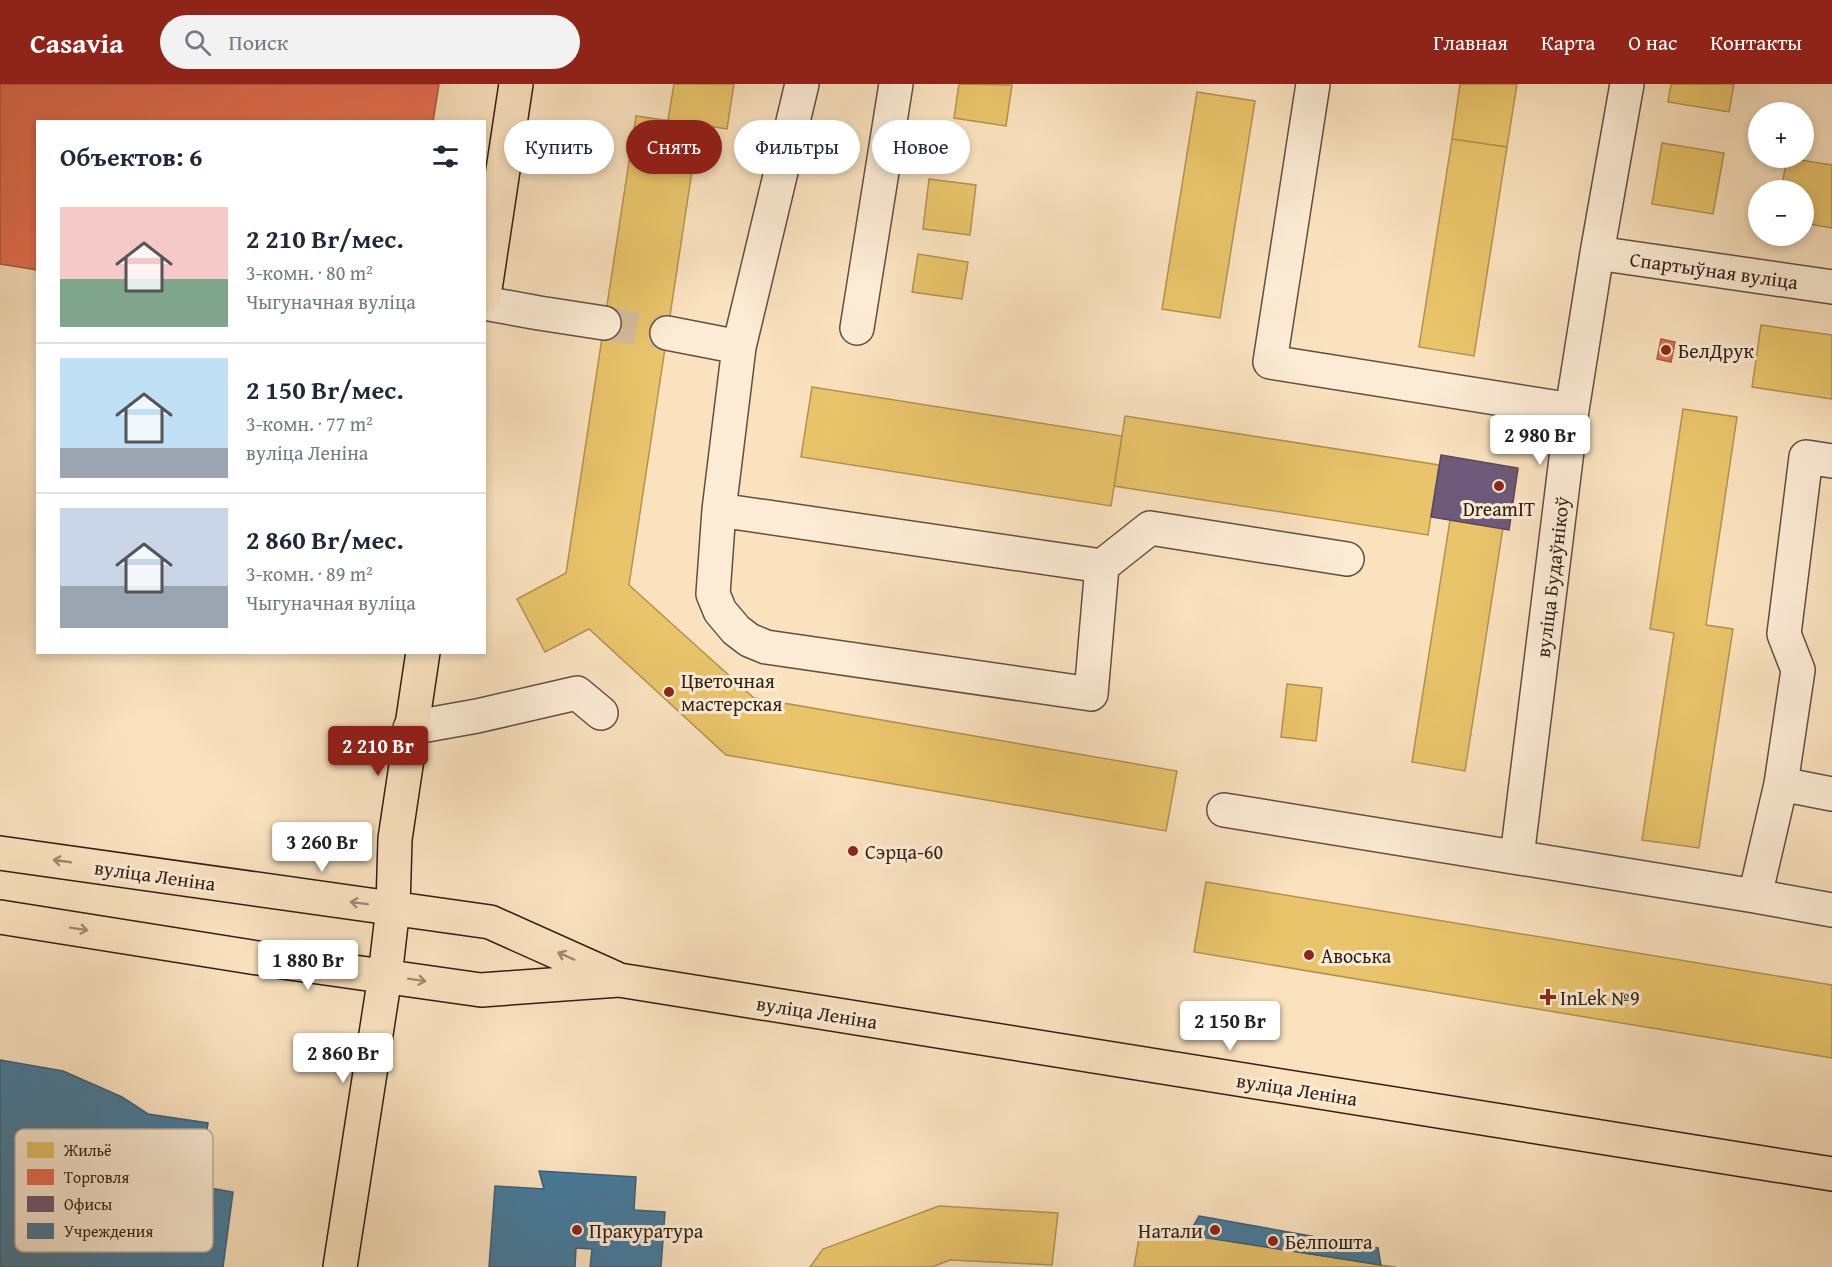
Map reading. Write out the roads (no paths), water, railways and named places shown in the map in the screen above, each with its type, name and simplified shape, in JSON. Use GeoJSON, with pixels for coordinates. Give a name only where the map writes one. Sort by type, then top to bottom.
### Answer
{"type":"FeatureCollection","features":[{"type":"Feature","properties":{"kind":"main road"},"geometry":{"type":"LineString","coordinates":[[486,283],[516,84]]}},
{"type":"Feature","properties":{"kind":"main road"},"geometry":{"type":"LineString","coordinates":[[340,1267],[385,976],[393,907],[395,839],[423,654]]}},
{"type":"Feature","properties":{"kind":"main road","name":"вуліца Леніна"},"geometry":{"type":"LineString","coordinates":[[0,853],[490,922],[619,980]]}},
{"type":"Feature","properties":{"kind":"main road","name":"вуліца Леніна"},"geometry":{"type":"LineString","coordinates":[[0,917],[481,990],[619,980],[1832,1174]]}},
{"type":"Feature","properties":{"kind":"street"},"geometry":{"type":"LineString","coordinates":[[802,84],[740,347],[719,510],[713,594],[720,611],[736,630],[749,640],[766,648],[1091,694],[1102,566]]}},
{"type":"Feature","properties":{"kind":"street"},"geometry":{"type":"LineString","coordinates":[[857,328],[896,84]]}},
{"type":"Feature","properties":{"kind":"street"},"geometry":{"type":"LineString","coordinates":[[1313,84],[1270,362],[1572,410]]}},
{"type":"Feature","properties":{"kind":"street","name":"вуліца Будаўнікоў"},"geometry":{"type":"LineString","coordinates":[[1517,857],[1572,410],[1627,84]]}},
{"type":"Feature","properties":{"kind":"street","name":"Спартыўная вуліца"},"geometry":{"type":"LineString","coordinates":[[1597,253],[1832,287]]}},
{"type":"Feature","properties":{"kind":"street"},"geometry":{"type":"LineString","coordinates":[[486,303],[604,322]]}},
{"type":"Feature","properties":{"kind":"street"},"geometry":{"type":"LineString","coordinates":[[667,333],[740,347]]}},
{"type":"Feature","properties":{"kind":"street"},"geometry":{"type":"LineString","coordinates":[[1755,896],[1780,784],[1798,670],[1784,634],[1806,457],[1832,461]]}},
{"type":"Feature","properties":{"kind":"street"},"geometry":{"type":"LineString","coordinates":[[719,510],[1102,566],[1150,528],[1347,559]]}},
{"type":"Feature","properties":{"kind":"street"},"geometry":{"type":"LineString","coordinates":[[410,728],[477,716],[577,693],[601,713]]}},
{"type":"Feature","properties":{"kind":"street"},"geometry":{"type":"LineString","coordinates":[[1780,784],[1832,794]]}},
{"type":"Feature","properties":{"kind":"street"},"geometry":{"type":"LineString","coordinates":[[1224,810],[1832,910]]}},
{"type":"Feature","properties":{"kind":"tunnel"},"geometry":{"type":"LineString","coordinates":[[604,323],[667,333]]}},
{"type":"Feature","properties":{"kind":"place","name":"БелДрук"},"geometry":{"type":"Point","coordinates":[1666,350]}},
{"type":"Feature","properties":{"kind":"place","name":"DreamIT"},"geometry":{"type":"Point","coordinates":[1499,486]}},
{"type":"Feature","properties":{"kind":"place","name":"Цветочная мастерская"},"geometry":{"type":"Point","coordinates":[669,692]}},
{"type":"Feature","properties":{"kind":"place","name":"Сэрца-60"},"geometry":{"type":"Point","coordinates":[853,851]}},
{"type":"Feature","properties":{"kind":"place","name":"Авоська"},"geometry":{"type":"Point","coordinates":[1309,955]}},
{"type":"Feature","properties":{"kind":"place","name":"InLek №9"},"geometry":{"type":"Point","coordinates":[1548,997]}},
{"type":"Feature","properties":{"kind":"place","name":"Пракуратура"},"geometry":{"type":"Point","coordinates":[577,1230]}},
{"type":"Feature","properties":{"kind":"place","name":"Натали"},"geometry":{"type":"Point","coordinates":[1215,1230]}},
{"type":"Feature","properties":{"kind":"place","name":"Белпошта"},"geometry":{"type":"Point","coordinates":[1273,1241]}}]}
